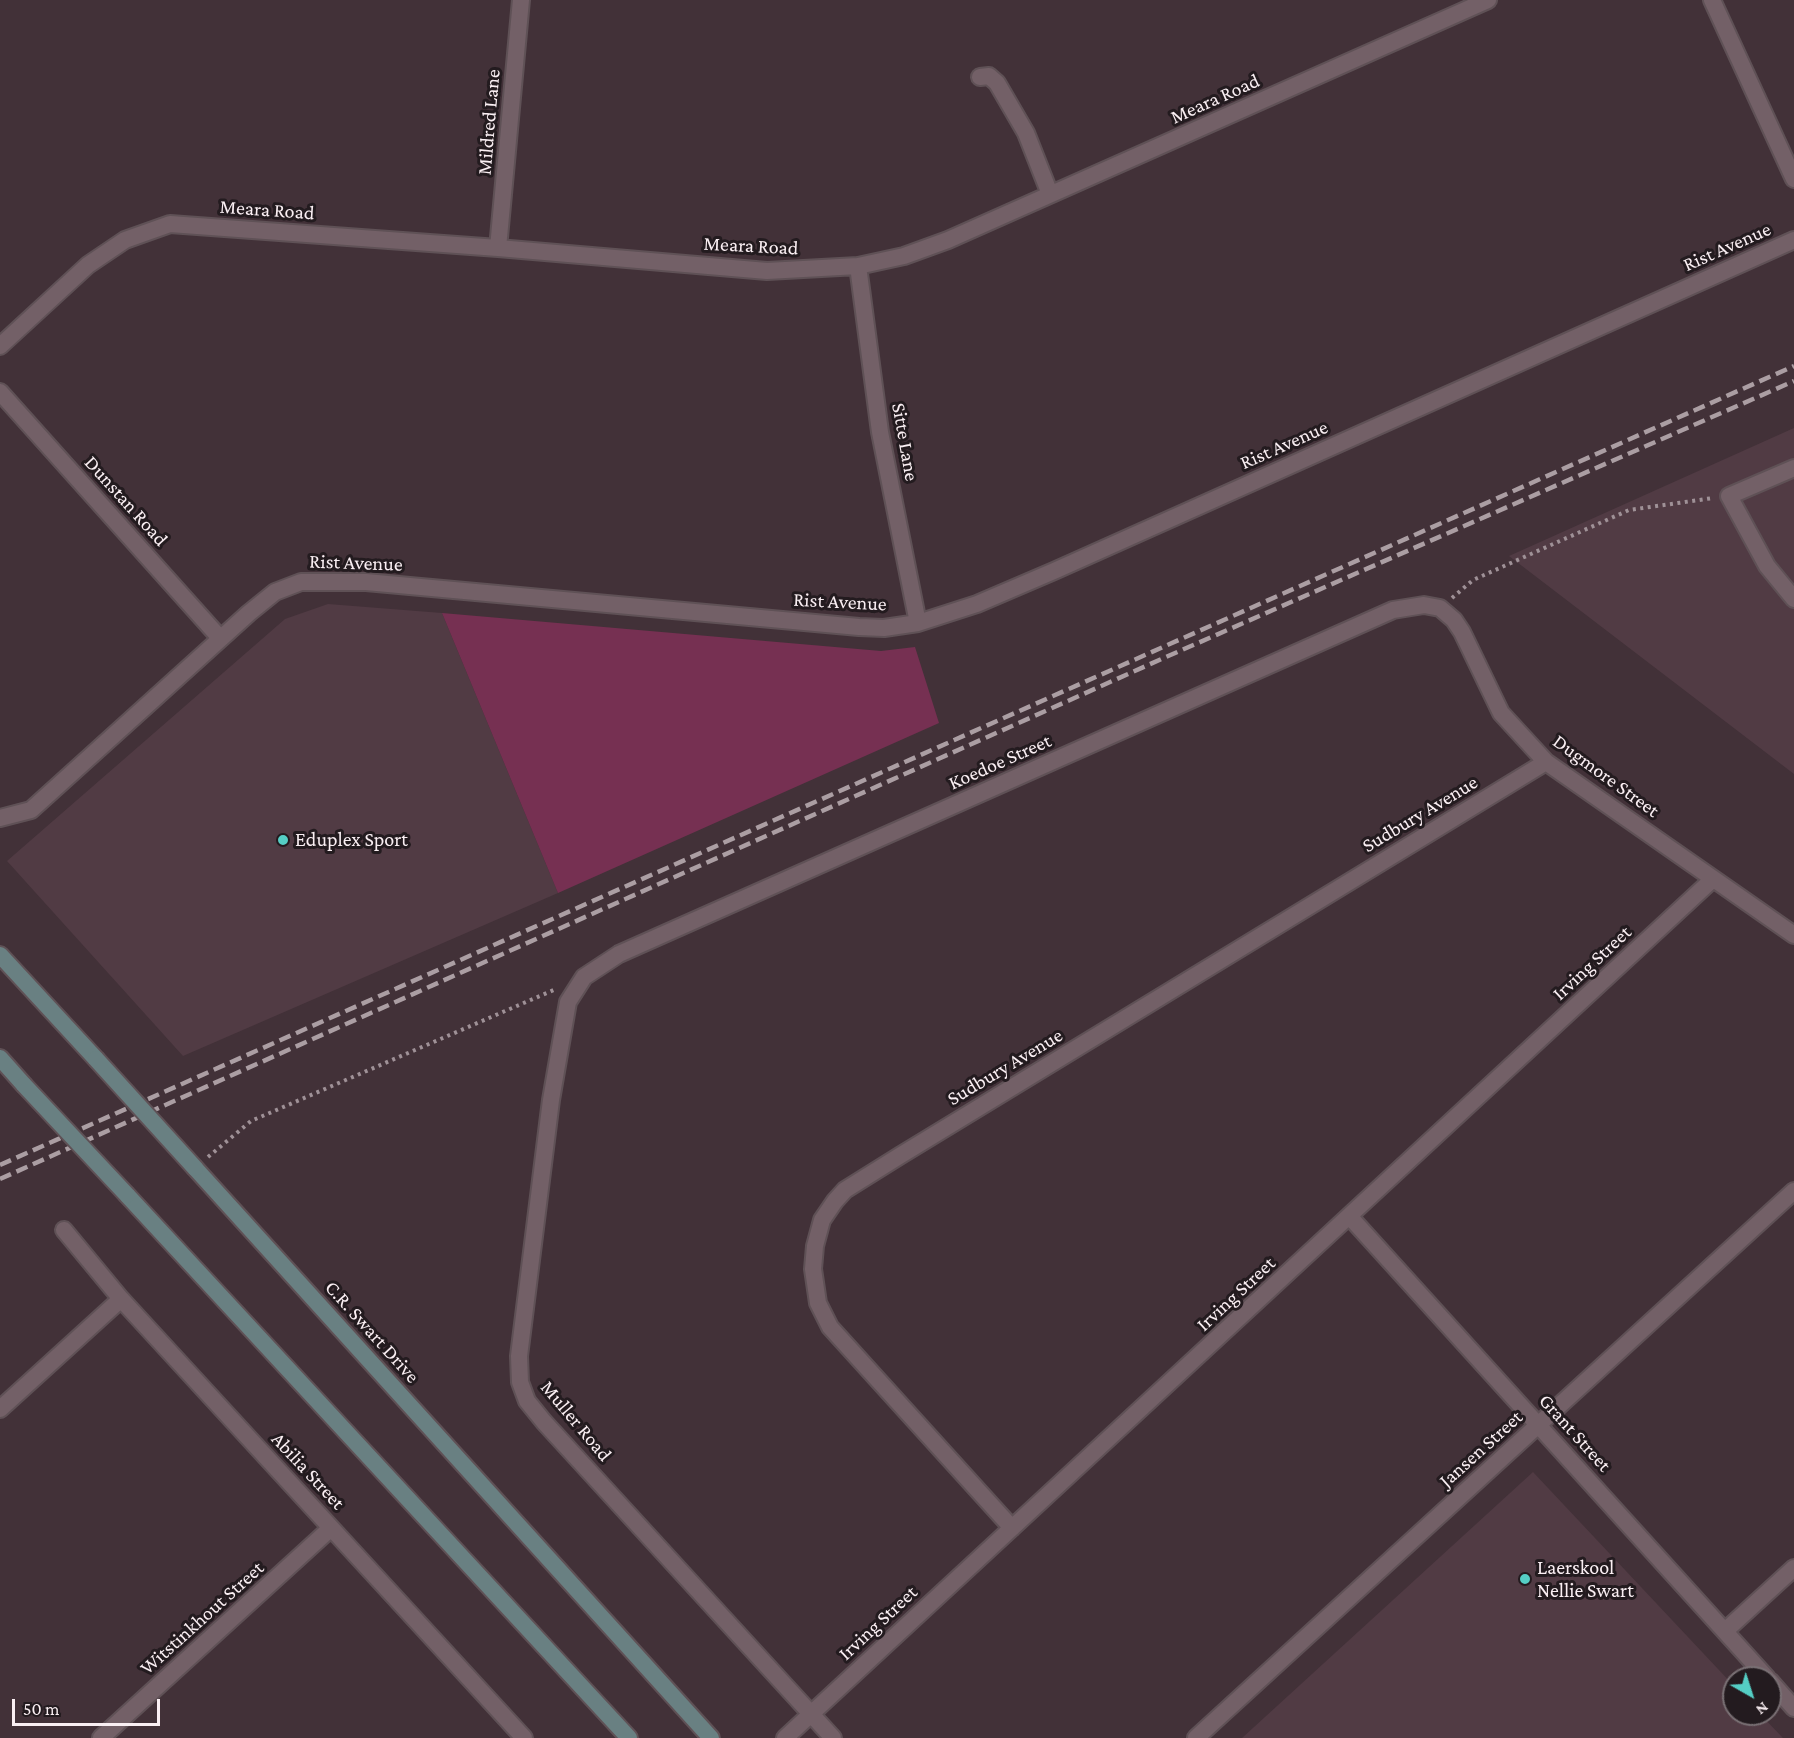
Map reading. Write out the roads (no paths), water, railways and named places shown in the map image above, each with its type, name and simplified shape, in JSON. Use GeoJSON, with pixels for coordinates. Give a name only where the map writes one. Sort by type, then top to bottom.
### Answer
{"type":"FeatureCollection","features":[{"type":"Feature","properties":{"kind":"main road","name":"C.R. Swart Drive"},"geometry":{"type":"LineString","coordinates":[[0,955],[711,1738]]}},
{"type":"Feature","properties":{"kind":"main road"},"geometry":{"type":"LineString","coordinates":[[0,1058],[628,1738]]}},
{"type":"Feature","properties":{"kind":"main road"},"geometry":{"type":"LineString","coordinates":[[681,1705],[697,1738]]}},
{"type":"Feature","properties":{"kind":"street","name":"Mildred Lane"},"geometry":{"type":"LineString","coordinates":[[498,248],[521,0]]}},
{"type":"Feature","properties":{"kind":"street","name":"Meara Road"},"geometry":{"type":"LineString","coordinates":[[0,346],[88,265],[125,240],[170,224],[498,248],[767,271],[858,266],[904,256],[948,240],[1488,0]]}},
{"type":"Feature","properties":{"kind":"street"},"geometry":{"type":"LineString","coordinates":[[1712,0],[1794,179]]}},
{"type":"Feature","properties":{"kind":"street"},"geometry":{"type":"LineString","coordinates":[[980,77],[989,76],[997,83],[1026,133],[1050,194]]}},
{"type":"Feature","properties":{"kind":"street","name":"Rist Avenue"},"geometry":{"type":"LineString","coordinates":[[0,818],[31,810],[220,638],[275,592],[301,582],[366,582],[859,627],[884,628],[918,623],[978,604],[1054,571],[1794,240]]}},
{"type":"Feature","properties":{"kind":"street","name":"Sitte Lane"},"geometry":{"type":"LineString","coordinates":[[858,266],[880,432],[918,623]]}},
{"type":"Feature","properties":{"kind":"street","name":"Dunstan Road"},"geometry":{"type":"LineString","coordinates":[[0,392],[220,638]]}},
{"type":"Feature","properties":{"kind":"street"},"geometry":{"type":"LineString","coordinates":[[1794,468],[1729,496],[1767,566],[1794,599]]}},
{"type":"Feature","properties":{"kind":"street","name":"Koedoe Street"},"geometry":{"type":"LineString","coordinates":[[584,977],[619,954],[1393,610],[1424,605],[1440,608]]}},
{"type":"Feature","properties":{"kind":"street","name":"Dugmore Street"},"geometry":{"type":"LineString","coordinates":[[1440,608],[1462,632],[1501,713],[1546,762],[1794,935]]}},
{"type":"Feature","properties":{"kind":"street","name":"Sudbury Avenue"},"geometry":{"type":"LineString","coordinates":[[1012,1528],[830,1327],[818,1303],[813,1269],[815,1246],[822,1220],[835,1201],[845,1190],[901,1155],[1546,762]]}},
{"type":"Feature","properties":{"kind":"street","name":"Irving Street"},"geometry":{"type":"LineString","coordinates":[[785,1738],[1713,879]]}},
{"type":"Feature","properties":{"kind":"street","name":"Muller Road"},"geometry":{"type":"LineString","coordinates":[[584,977],[568,1002],[553,1089],[519,1356],[520,1382],[527,1401],[544,1422],[833,1738]]}},
{"type":"Feature","properties":{"kind":"street","name":"Jansen Street"},"geometry":{"type":"LineString","coordinates":[[1196,1738],[1794,1191]]}},
{"type":"Feature","properties":{"kind":"street","name":"Grant Street"},"geometry":{"type":"LineString","coordinates":[[1350,1217],[1756,1666]]}},
{"type":"Feature","properties":{"kind":"street","name":"Abilia Street"},"geometry":{"type":"LineString","coordinates":[[64,1230],[121,1299],[524,1738]]}},
{"type":"Feature","properties":{"kind":"street"},"geometry":{"type":"LineString","coordinates":[[0,1409],[121,1299]]}},
{"type":"Feature","properties":{"kind":"street","name":"Witstinkhout Street"},"geometry":{"type":"LineString","coordinates":[[101,1738],[332,1528]]}},
{"type":"Feature","properties":{"kind":"street"},"geometry":{"type":"LineString","coordinates":[[1725,1631],[1794,1568]]}},
{"type":"Feature","properties":{"kind":"street","name":"Grant Street"},"geometry":{"type":"LineString","coordinates":[[1782,1695],[1794,1708]]}},
{"type":"Feature","properties":{"kind":"railway"},"geometry":{"type":"LineString","coordinates":[[0,1165],[1794,366]]}},
{"type":"Feature","properties":{"kind":"railway"},"geometry":{"type":"LineString","coordinates":[[0,1179],[1166,657],[1794,381]]}},
{"type":"Feature","properties":{"kind":"place","name":"Eduplex Sport"},"geometry":{"type":"Point","coordinates":[283,840]}},
{"type":"Feature","properties":{"kind":"place","name":"Laerskool Nellie Swart"},"geometry":{"type":"Point","coordinates":[1525,1579]}}]}
